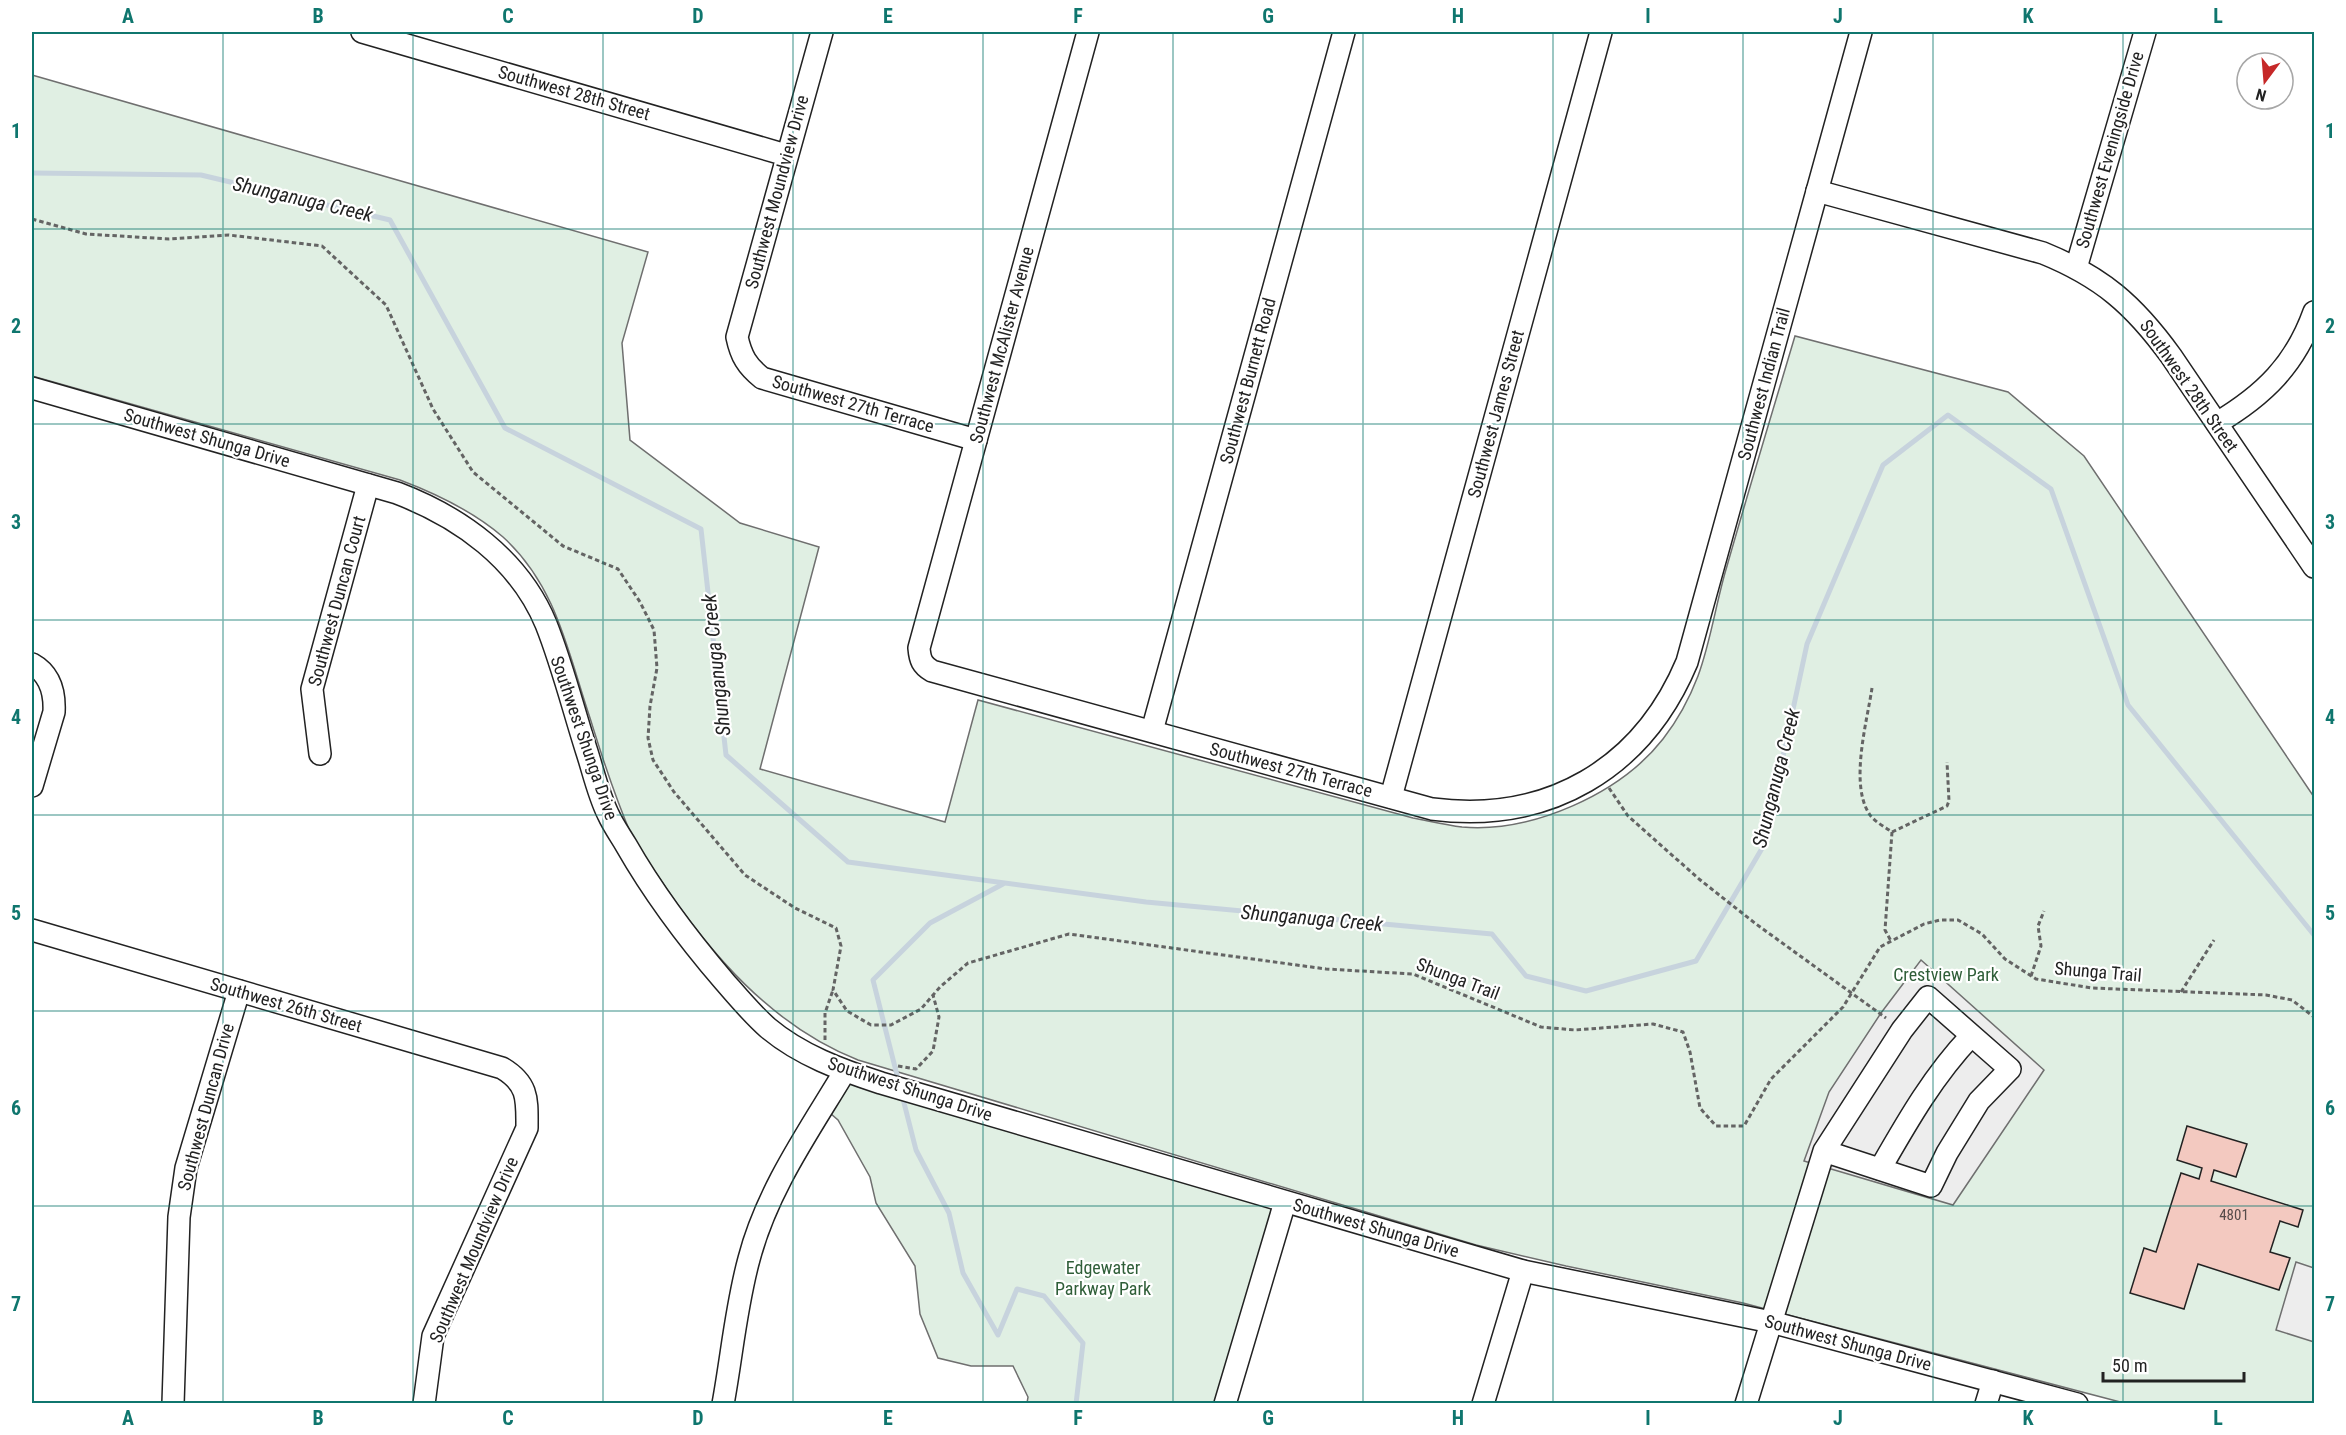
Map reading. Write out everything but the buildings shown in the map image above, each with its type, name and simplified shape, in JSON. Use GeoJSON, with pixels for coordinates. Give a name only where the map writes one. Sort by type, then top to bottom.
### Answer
{"type":"FeatureCollection","features":[{"type":"Feature","properties":{"kind":"street","name":"Southwest 28th Street"},"geometry":{"type":"LineString","coordinates":[[362,32],[786,155]]}},
{"type":"Feature","properties":{"kind":"street","name":"Southwest Moundview Drive"},"geometry":{"type":"LineString","coordinates":[[741,354],[737,336],[822,32]]}},
{"type":"Feature","properties":{"kind":"street","name":"Southwest McAlister Avenue"},"geometry":{"type":"LineString","coordinates":[[920,660],[919,648],[1088,32]]}},
{"type":"Feature","properties":{"kind":"street","name":"Southwest Burnett Road"},"geometry":{"type":"LineString","coordinates":[[1152,731],[1344,32]]}},
{"type":"Feature","properties":{"kind":"street","name":"Southwest James Street"},"geometry":{"type":"LineString","coordinates":[[1391,797],[1601,32]]}},
{"type":"Feature","properties":{"kind":"street","name":"Southwest Indian Trail"},"geometry":{"type":"LineString","coordinates":[[1649,728],[1672,694],[1687,662],[1861,32]]}},
{"type":"Feature","properties":{"kind":"street","name":"Southwest Eveningside Drive"},"geometry":{"type":"LineString","coordinates":[[2076,268],[2145,32]]}},
{"type":"Feature","properties":{"kind":"street","name":"Southwest 28th Street"},"geometry":{"type":"LineString","coordinates":[[1817,191],[2043,253],[2097,280],[2122,299],[2149,326],[2314,567]]}},
{"type":"Feature","properties":{"kind":"street"},"geometry":{"type":"LineString","coordinates":[[2217,423],[2246,406],[2282,371],[2308,328],[2314,312]]}},
{"type":"Feature","properties":{"kind":"street","name":"Southwest 27th Terrace"},"geometry":{"type":"LineString","coordinates":[[741,354],[749,368],[762,378],[976,440]]}},
{"type":"Feature","properties":{"kind":"street","name":"Southwest Shunga Drive"},"geometry":{"type":"LineString","coordinates":[[32,388],[368,484],[426,504],[455,519],[482,540],[507,564],[528,592],[545,623],[607,814],[636,863],[668,911],[704,957],[766,1027],[812,1056],[845,1071],[1523,1271],[1772,1322],[2077,1404]]}},
{"type":"Feature","properties":{"kind":"street","name":"Southwest Duncan Court"},"geometry":{"type":"LineString","coordinates":[[320,754],[312,689],[368,484]]}},
{"type":"Feature","properties":{"kind":"street","name":"Southwest 27th Terrace"},"geometry":{"type":"LineString","coordinates":[[920,660],[932,671],[1431,808],[1451,811],[1492,812],[1522,807],[1551,798],[1599,774],[1621,758],[1649,728]]}},
{"type":"Feature","properties":{"kind":"street"},"geometry":{"type":"LineString","coordinates":[[32,664],[49,682],[54,700],[54,712],[32,786]]}},
{"type":"Feature","properties":{"kind":"street","name":"Southwest 26th Street"},"geometry":{"type":"LineString","coordinates":[[32,930],[502,1068],[516,1079],[527,1098]]}},
{"type":"Feature","properties":{"kind":"street","name":"Southwest Duncan Drive"},"geometry":{"type":"LineString","coordinates":[[173,1404],[179,1217],[186,1168],[238,991]]}},
{"type":"Feature","properties":{"kind":"street"},"geometry":{"type":"LineString","coordinates":[[1746,1404],[1824,1150],[1902,1030],[1928,998],[2010,1069],[1979,1101],[1947,1153],[1931,1186],[1824,1150]]}},
{"type":"Feature","properties":{"kind":"street"},"geometry":{"type":"LineString","coordinates":[[1880,1169],[1924,1094],[1950,1059],[1971,1036]]}},
{"type":"Feature","properties":{"kind":"street"},"geometry":{"type":"LineString","coordinates":[[723,1404],[738,1301],[749,1257],[760,1226],[786,1167],[845,1071]]}},
{"type":"Feature","properties":{"kind":"street","name":"Southwest Moundview Drive"},"geometry":{"type":"LineString","coordinates":[[424,1404],[433,1336],[527,1128],[527,1098]]}},
{"type":"Feature","properties":{"kind":"street"},"geometry":{"type":"LineString","coordinates":[[1225,1404],[1285,1202]]}},
{"type":"Feature","properties":{"kind":"street"},"geometry":{"type":"LineString","coordinates":[[1483,1404],[1523,1271]]}},
{"type":"Feature","properties":{"kind":"street"},"geometry":{"type":"LineString","coordinates":[[1986,1404],[1993,1381]]}},
{"type":"Feature","properties":{"kind":"path"},"geometry":{"type":"LineString","coordinates":[[1872,688],[1862,755],[1863,802],[1871,816],[1892,832]]}},
{"type":"Feature","properties":{"kind":"path"},"geometry":{"type":"LineString","coordinates":[[1892,832],[1947,806],[1949,801],[1947,762]]}},
{"type":"Feature","properties":{"kind":"path"},"geometry":{"type":"LineString","coordinates":[[1599,774],[1628,816],[1699,879],[1756,924],[1854,992],[1902,1030]]}},
{"type":"Feature","properties":{"kind":"path"},"geometry":{"type":"LineString","coordinates":[[1891,942],[1885,930],[1892,832]]}},
{"type":"Feature","properties":{"kind":"path"},"geometry":{"type":"LineString","coordinates":[[2031,976],[2041,946],[2038,926],[2044,911]]}},
{"type":"Feature","properties":{"kind":"path","name":"Shunga Trail"},"geometry":{"type":"LineString","coordinates":[[871,1025],[891,1025],[921,1009],[968,963],[1069,934],[1326,969],[1413,974],[1541,1027],[1575,1030],[1653,1024],[1683,1032],[1700,1108],[1716,1126],[1744,1126],[1771,1079],[1843,1007],[1880,947],[1924,924],[1940,920],[1958,921],[1982,934],[2006,959],[2036,979],[2092,988],[2266,995],[2292,1000],[2314,1017]]}},
{"type":"Feature","properties":{"kind":"path"},"geometry":{"type":"LineString","coordinates":[[2181,992],[2214,940]]}},
{"type":"Feature","properties":{"kind":"path"},"geometry":{"type":"LineString","coordinates":[[833,990],[825,1013],[824,1040],[833,1045]]}},
{"type":"Feature","properties":{"kind":"path"},"geometry":{"type":"LineString","coordinates":[[892,1064],[916,1069],[933,1051],[939,1017],[933,995]]}},
{"type":"Feature","properties":{"kind":"green space","name":"Crestview Park"},"geometry":{"type":"Polygon","coordinates":[[[32,75],[648,252],[622,343],[630,440],[740,523],[819,547],[760,769],[945,822],[978,700],[1413,818],[1450,825],[1489,827],[1517,824],[1573,806],[1599,793],[1645,759],[1668,732],[1691,692],[1703,663],[1723,580],[1795,336],[2008,392],[2084,456],[2314,797],[2314,1403],[2124,1403],[1743,1303],[1476,1245],[858,1060],[827,1046],[771,1008],[722,960],[679,907],[641,852],[631,834],[614,791],[567,645],[548,599],[521,556],[503,537],[454,504],[400,480],[32,376],[32,75]]]}},
{"type":"Feature","properties":{"kind":"green space","name":"Edgewater Parkway Park"},"geometry":{"type":"Polygon","coordinates":[[[845,1071],[1285,1202],[1225,1403],[1027,1403],[1028,1397],[1013,1366],[971,1366],[938,1358],[920,1314],[915,1266],[876,1203],[870,1177],[838,1120],[823,1107],[845,1071]]]}},
{"type":"Feature","properties":{"kind":"shaded area"},"geometry":{"type":"Polygon","coordinates":[[[1921,960],[2044,1070],[1953,1205],[1804,1161],[1829,1092],[1881,1013],[1921,960]]]}},
{"type":"Feature","properties":{"kind":"shaded area"},"geometry":{"type":"Polygon","coordinates":[[[2296,1262],[2314,1268],[2314,1342],[2276,1330],[2296,1262]]]}},
{"type":"Feature","properties":{"kind":"waterway","name":"Shunganuga Creek"},"geometry":{"type":"LineString","coordinates":[[32,173],[201,175],[390,220],[505,428],[701,529],[726,755],[848,862],[1146,902],[1492,934],[1526,976],[1586,991],[1696,961],[1764,845],[1807,644],[1883,465],[1948,415],[2051,489],[2128,705],[2314,935]]}},
{"type":"Feature","properties":{"kind":"waterway"},"geometry":{"type":"LineString","coordinates":[[899,1083],[873,980],[930,923],[1003,884]]}},
{"type":"Feature","properties":{"kind":"waterway"},"geometry":{"type":"LineString","coordinates":[[902,1095],[916,1150],[949,1213],[963,1273],[998,1335],[1017,1289],[1044,1296],[1083,1343],[1076,1404]]}}]}
